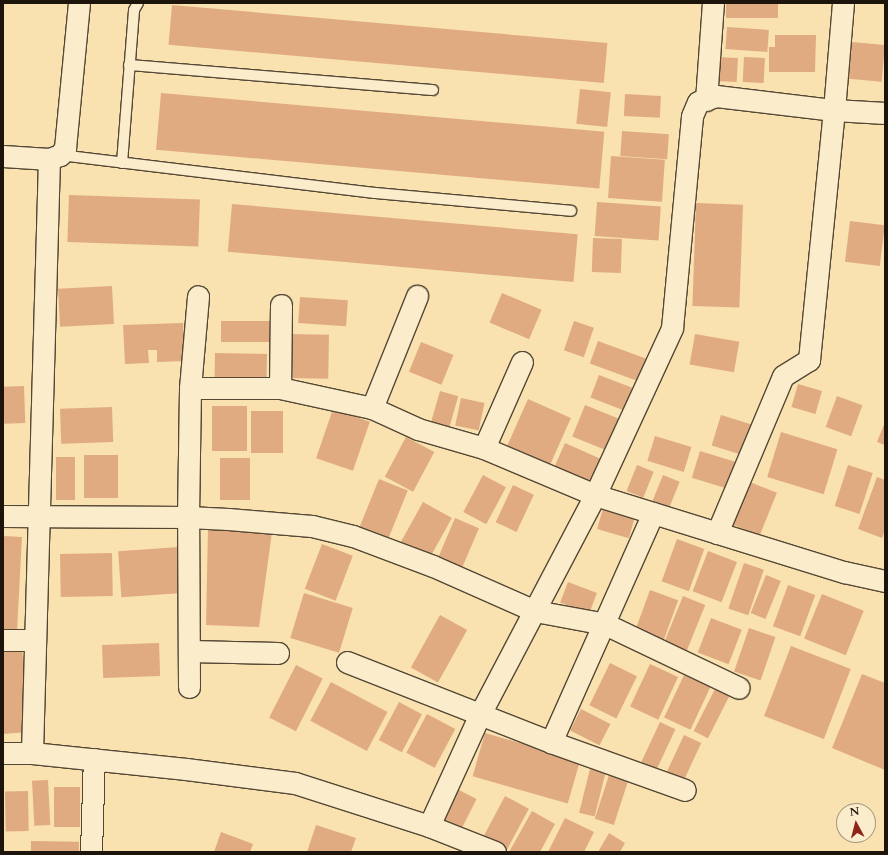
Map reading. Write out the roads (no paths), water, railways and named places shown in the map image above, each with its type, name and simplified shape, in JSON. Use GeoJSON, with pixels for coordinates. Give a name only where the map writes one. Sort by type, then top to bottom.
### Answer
{"type":"FeatureCollection","features":[{"type":"Feature","properties":{"kind":"street"},"geometry":{"type":"LineString","coordinates":[[3,156],[54,157],[65,148],[79,3]]}},
{"type":"Feature","properties":{"kind":"street"},"geometry":{"type":"LineString","coordinates":[[706,100],[713,3]]}},
{"type":"Feature","properties":{"kind":"street"},"geometry":{"type":"LineString","coordinates":[[717,533],[783,376],[809,360],[843,3]]}},
{"type":"Feature","properties":{"kind":"street"},"geometry":{"type":"LineString","coordinates":[[429,826],[480,714],[595,495],[672,328],[692,116],[698,102],[716,96],[834,110],[885,113]]}},
{"type":"Feature","properties":{"kind":"street"},"geometry":{"type":"LineString","coordinates":[[32,753],[38,516],[54,157]]}},
{"type":"Feature","properties":{"kind":"street"},"geometry":{"type":"LineString","coordinates":[[189,686],[188,517],[190,388],[198,296]]}},
{"type":"Feature","properties":{"kind":"street"},"geometry":{"type":"LineString","coordinates":[[372,408],[417,296]]}},
{"type":"Feature","properties":{"kind":"street"},"geometry":{"type":"LineString","coordinates":[[280,305],[280,388]]}},
{"type":"Feature","properties":{"kind":"street"},"geometry":{"type":"LineString","coordinates":[[484,448],[522,362]]}},
{"type":"Feature","properties":{"kind":"street"},"geometry":{"type":"LineString","coordinates":[[190,388],[280,388],[372,408],[418,430],[484,448],[595,495],[844,572],[885,581]]}},
{"type":"Feature","properties":{"kind":"street"},"geometry":{"type":"LineString","coordinates":[[551,742],[605,624],[653,513]]}},
{"type":"Feature","properties":{"kind":"street"},"geometry":{"type":"LineString","coordinates":[[3,516],[188,517],[312,526],[353,536],[433,566],[535,611],[605,624],[739,688]]}},
{"type":"Feature","properties":{"kind":"street"},"geometry":{"type":"LineString","coordinates":[[3,640],[35,640]]}},
{"type":"Feature","properties":{"kind":"street"},"geometry":{"type":"LineString","coordinates":[[189,651],[278,653]]}},
{"type":"Feature","properties":{"kind":"street"},"geometry":{"type":"LineString","coordinates":[[347,662],[551,742],[685,790]]}},
{"type":"Feature","properties":{"kind":"street"},"geometry":{"type":"LineString","coordinates":[[3,753],[32,753],[94,759],[295,783],[429,826],[494,852]]}},
{"type":"Feature","properties":{"kind":"street"},"geometry":{"type":"LineString","coordinates":[[91,852],[94,759]]}},
{"type":"Feature","properties":{"kind":"lane"},"geometry":{"type":"LineString","coordinates":[[122,163],[134,10],[138,3]]}},
{"type":"Feature","properties":{"kind":"lane"},"geometry":{"type":"LineString","coordinates":[[129,65],[433,90]]}},
{"type":"Feature","properties":{"kind":"lane"},"geometry":{"type":"LineString","coordinates":[[54,157],[122,163],[375,193],[571,211]]}}]}
